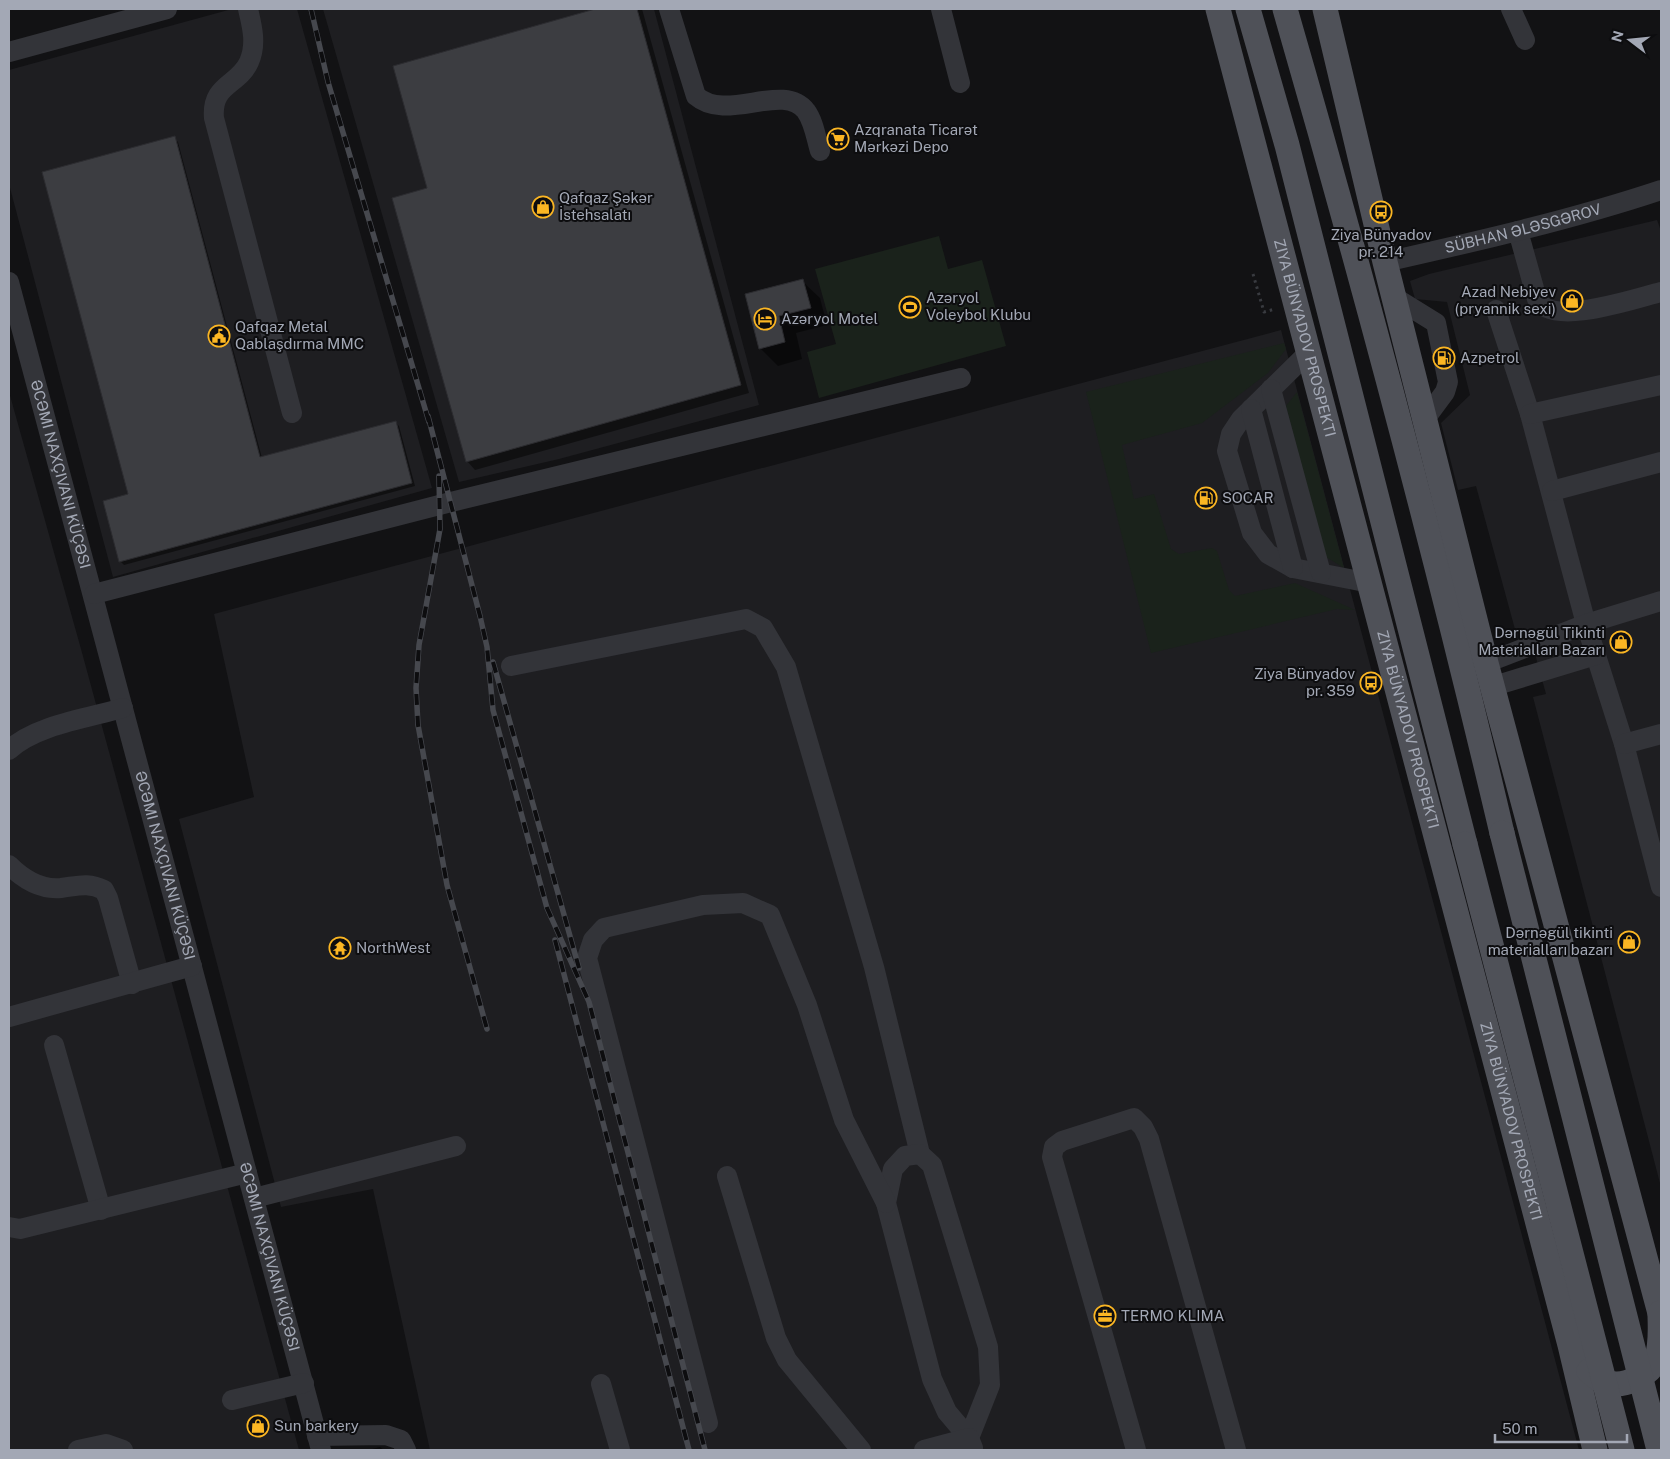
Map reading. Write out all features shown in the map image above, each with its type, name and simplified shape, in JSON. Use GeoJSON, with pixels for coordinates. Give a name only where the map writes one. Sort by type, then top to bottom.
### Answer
{"type":"FeatureCollection","features":[{"type":"Feature","properties":{"kind":"main road","name":"ZIYA BÜNYADOV PROSPEKTI"},"geometry":{"type":"LineString","coordinates":[[1218,9],[1570,1345],[1595,1450]]}},
{"type":"Feature","properties":{"kind":"main road"},"geometry":{"type":"LineString","coordinates":[[1325,9],[1385,262],[1486,662],[1494,686],[1661,1315],[1660,1345],[1656,1362],[1634,1380],[1609,1383],[1597,1378],[1584,1367],[1570,1345]]}},
{"type":"Feature","properties":{"kind":"main road"},"geometry":{"type":"LineString","coordinates":[[1287,14],[1322,135],[1467,684],[1502,833],[1659,1450]]}},
{"type":"Feature","properties":{"kind":"main road","name":"ZIYA BÜNYADOV PROSPEKTI"},"geometry":{"type":"LineString","coordinates":[[1251,19],[1287,145],[1622,1450]]}},
{"type":"Feature","properties":{"kind":"main road"},"geometry":{"type":"LineString","coordinates":[[1322,135],[1385,262]]}},
{"type":"Feature","properties":{"kind":"main road"},"geometry":{"type":"LineString","coordinates":[[1287,145],[1309,352]]}},
{"type":"Feature","properties":{"kind":"main road"},"geometry":{"type":"LineString","coordinates":[[1431,444],[1467,684]]}},
{"type":"Feature","properties":{"kind":"main road"},"geometry":{"type":"LineString","coordinates":[[1370,583],[1427,689]]}},
{"type":"Feature","properties":{"kind":"street"},"geometry":{"type":"LineString","coordinates":[[9,52],[167,9]]}},
{"type":"Feature","properties":{"kind":"street"},"geometry":{"type":"LineString","coordinates":[[248,9],[254,44],[249,63],[219,92],[215,100],[214,118],[292,413]]}},
{"type":"Feature","properties":{"kind":"street"},"geometry":{"type":"LineString","coordinates":[[669,9],[696,96],[704,102],[722,107],[777,100],[797,104],[805,110],[810,119],[820,151]]}},
{"type":"Feature","properties":{"kind":"street"},"geometry":{"type":"LineString","coordinates":[[941,9],[960,83]]}},
{"type":"Feature","properties":{"kind":"street"},"geometry":{"type":"LineString","coordinates":[[1511,9],[1525,40]]}},
{"type":"Feature","properties":{"kind":"street","name":"SÜBHAN ƏLƏSGƏROV"},"geometry":{"type":"LineString","coordinates":[[1385,262],[1518,232],[1616,205],[1661,190]]}},
{"type":"Feature","properties":{"kind":"street"},"geometry":{"type":"LineString","coordinates":[[1518,232],[1537,299],[1540,304],[1549,310],[1573,313],[1661,292]]}},
{"type":"Feature","properties":{"kind":"street","name":"ƏCƏMI NAXÇIVANI KÜÇƏSI"},"geometry":{"type":"LineString","coordinates":[[9,282],[94,594],[319,1443]]}},
{"type":"Feature","properties":{"kind":"street"},"geometry":{"type":"LineString","coordinates":[[1394,297],[1436,323],[1448,382],[1445,392],[1424,419]]}},
{"type":"Feature","properties":{"kind":"street"},"geometry":{"type":"LineString","coordinates":[[1496,310],[1530,414],[1586,624],[1624,744],[1659,867],[1661,886]]}},
{"type":"Feature","properties":{"kind":"street"},"geometry":{"type":"LineString","coordinates":[[1309,352],[1251,409],[1231,434],[1227,451],[1252,533],[1268,554],[1293,568],[1370,583]]}},
{"type":"Feature","properties":{"kind":"street"},"geometry":{"type":"LineString","coordinates":[[94,594],[451,502],[961,378]]}},
{"type":"Feature","properties":{"kind":"street"},"geometry":{"type":"LineString","coordinates":[[1530,414],[1661,385]]}},
{"type":"Feature","properties":{"kind":"street"},"geometry":{"type":"LineString","coordinates":[[1271,389],[1321,573]]}},
{"type":"Feature","properties":{"kind":"street"},"geometry":{"type":"LineString","coordinates":[[1251,409],[1293,568]]}},
{"type":"Feature","properties":{"kind":"street"},"geometry":{"type":"LineString","coordinates":[[1552,491],[1661,462]]}},
{"type":"Feature","properties":{"kind":"street"},"geometry":{"type":"LineString","coordinates":[[1486,662],[1586,624],[1661,601]]}},
{"type":"Feature","properties":{"kind":"street"},"geometry":{"type":"LineString","coordinates":[[511,666],[746,619],[763,628],[786,667],[806,729],[874,967],[920,1154],[932,1165],[988,1347],[990,1386],[971,1444]]}},
{"type":"Feature","properties":{"kind":"street"},"geometry":{"type":"LineString","coordinates":[[1494,686],[1596,655]]}},
{"type":"Feature","properties":{"kind":"street"},"geometry":{"type":"LineString","coordinates":[[9,750],[21,740],[37,732],[123,708]]}},
{"type":"Feature","properties":{"kind":"street"},"geometry":{"type":"LineString","coordinates":[[1624,744],[1661,734]]}},
{"type":"Feature","properties":{"kind":"street"},"geometry":{"type":"LineString","coordinates":[[9,865],[20,876],[45,887],[60,888],[84,884],[104,890],[132,984]]}},
{"type":"Feature","properties":{"kind":"street"},"geometry":{"type":"LineString","coordinates":[[708,1422],[587,958],[594,940],[604,928],[703,905],[743,903],[770,915],[807,1005],[844,1120],[886,1203],[932,1379],[946,1412],[971,1444]]}},
{"type":"Feature","properties":{"kind":"street"},"geometry":{"type":"LineString","coordinates":[[9,1017],[192,966]]}},
{"type":"Feature","properties":{"kind":"street"},"geometry":{"type":"LineString","coordinates":[[54,1045],[101,1210]]}},
{"type":"Feature","properties":{"kind":"street"},"geometry":{"type":"LineString","coordinates":[[1136,1450],[1052,1157],[1054,1146],[1062,1141],[1134,1118],[1143,1127],[1149,1139],[1236,1450]]}},
{"type":"Feature","properties":{"kind":"street"},"geometry":{"type":"LineString","coordinates":[[254,1198],[456,1146]]}},
{"type":"Feature","properties":{"kind":"street"},"geometry":{"type":"LineString","coordinates":[[886,1203],[893,1169],[904,1156],[920,1154]]}},
{"type":"Feature","properties":{"kind":"street"},"geometry":{"type":"LineString","coordinates":[[9,1227],[20,1229],[247,1172]]}},
{"type":"Feature","properties":{"kind":"street"},"geometry":{"type":"LineString","coordinates":[[727,1176],[776,1338],[787,1360],[861,1450]]}},
{"type":"Feature","properties":{"kind":"street"},"geometry":{"type":"LineString","coordinates":[[232,1400],[304,1383]]}},
{"type":"Feature","properties":{"kind":"street"},"geometry":{"type":"LineString","coordinates":[[601,1384],[620,1450]]}},
{"type":"Feature","properties":{"kind":"street"},"geometry":{"type":"LineString","coordinates":[[319,1443],[386,1435],[401,1440],[406,1450]]}},
{"type":"Feature","properties":{"kind":"street"},"geometry":{"type":"LineString","coordinates":[[78,1450],[106,1444],[123,1450]]}},
{"type":"Feature","properties":{"kind":"street"},"geometry":{"type":"LineString","coordinates":[[924,1450],[971,1444]]}},
{"type":"Feature","properties":{"kind":"path"},"geometry":{"type":"LineString","coordinates":[[1253,274],[1264,312]]}},
{"type":"Feature","properties":{"kind":"shaded area","name":"Qafqaz Metal Qablaşdırma MMC"},"geometry":{"type":"Polygon","coordinates":[[[232,9],[297,9],[432,488],[113,577],[9,184],[9,70],[232,9]]]}},
{"type":"Feature","properties":{"kind":"shaded area","name":"Qafqaz Şəkər İstehsalatı"},"geometry":{"type":"Polygon","coordinates":[[[323,9],[654,9],[759,405],[559,459],[459,482],[323,9]]]}},
{"type":"Feature","properties":{"kind":"shaded area","name":"Dərnəgül tikinti materialları bazarı"},"geometry":{"type":"Polygon","coordinates":[[[1657,220],[1661,231],[1661,1187],[1533,697],[1546,694],[1531,639],[1519,644],[1476,486],[1458,490],[1441,423],[1470,395],[1447,302],[1415,299],[1410,281],[1429,274],[1657,220]]]}},
{"type":"Feature","properties":{"kind":"shaded area","name":"Azəryol Voleybol Klubu"},"geometry":{"type":"Polygon","coordinates":[[[939,236],[948,269],[982,260],[1006,346],[819,398],[807,352],[836,344],[815,269],[939,236]]]}},
{"type":"Feature","properties":{"kind":"shaded area"},"geometry":{"type":"Polygon","coordinates":[[[1281,330],[1579,1450],[430,1450],[373,1189],[281,1207],[179,819],[254,797],[214,614],[1281,330]]]}},
{"type":"Feature","properties":{"kind":"shaded area"},"geometry":{"type":"Polygon","coordinates":[[[1284,343],[1286,349],[1268,373],[1202,423],[1122,445],[1134,499],[1154,494],[1171,549],[1179,554],[1212,548],[1217,551],[1229,590],[1235,596],[1295,583],[1355,610],[1337,609],[1151,653],[1086,392],[1284,343]]]}},
{"type":"Feature","properties":{"kind":"shaded area"},"geometry":{"type":"Polygon","coordinates":[[[9,392],[81,649],[299,1450],[9,1450],[9,392]]]}},
{"type":"Feature","properties":{"kind":"shaded area"},"geometry":{"type":"Polygon","coordinates":[[[1297,392],[1344,568],[1326,557],[1286,406],[1297,392]]]}},
{"type":"Feature","properties":{"kind":"building","name":"Qafqaz Şəkər İstehsalatı"},"geometry":{"type":"Polygon","coordinates":[[[595,9],[637,9],[741,385],[466,462],[392,198],[427,188],[393,66],[595,9]]]}},
{"type":"Feature","properties":{"kind":"building"},"geometry":{"type":"Polygon","coordinates":[[[175,136],[260,457],[396,421],[412,483],[119,562],[103,501],[128,494],[42,172],[175,136]]]}},
{"type":"Feature","properties":{"kind":"building"},"geometry":{"type":"Polygon","coordinates":[[[803,279],[811,308],[779,316],[785,342],[759,349],[745,294],[803,279]]]}},
{"type":"Feature","properties":{"kind":"railway"},"geometry":{"type":"LineString","coordinates":[[311,9],[328,82],[429,422]]}},
{"type":"Feature","properties":{"kind":"railway"},"geometry":{"type":"LineString","coordinates":[[428,416],[487,647],[493,710],[547,908],[589,1002],[705,1450]]}},
{"type":"Feature","properties":{"kind":"railway"},"geometry":{"type":"LineString","coordinates":[[439,476],[440,529],[419,645],[416,688],[418,725],[447,885],[487,1029]]}},
{"type":"Feature","properties":{"kind":"railway"},"geometry":{"type":"LineString","coordinates":[[493,662],[579,968]]}},
{"type":"Feature","properties":{"kind":"railway"},"geometry":{"type":"LineString","coordinates":[[555,940],[689,1450]]}},
{"type":"Feature","properties":{"kind":"place","name":"Azqranata Ticarət Mərkəzi Depo"},"geometry":{"type":"Point","coordinates":[838,139]}},
{"type":"Feature","properties":{"kind":"place","name":"Qafqaz Şəkər İstehsalatı"},"geometry":{"type":"Point","coordinates":[543,207]}},
{"type":"Feature","properties":{"kind":"place","name":"Ziya Bünyadov pr. 214"},"geometry":{"type":"Point","coordinates":[1381,212]}},
{"type":"Feature","properties":{"kind":"place","name":"Azad Nebiyev (pryannik sexi)"},"geometry":{"type":"Point","coordinates":[1572,301]}},
{"type":"Feature","properties":{"kind":"place","name":"Azəryol Voleybol Klubu"},"geometry":{"type":"Point","coordinates":[910,307]}},
{"type":"Feature","properties":{"kind":"place","name":"Azəryol Motel"},"geometry":{"type":"Point","coordinates":[765,319]}},
{"type":"Feature","properties":{"kind":"place","name":"Qafqaz Metal Qablaşdırma MMC"},"geometry":{"type":"Point","coordinates":[219,336]}},
{"type":"Feature","properties":{"kind":"place","name":"Azpetrol"},"geometry":{"type":"Point","coordinates":[1444,358]}},
{"type":"Feature","properties":{"kind":"place","name":"SOCAR"},"geometry":{"type":"Point","coordinates":[1206,498]}},
{"type":"Feature","properties":{"kind":"place","name":"Dərnəgül Tikinti Materialları Bazarı"},"geometry":{"type":"Point","coordinates":[1621,642]}},
{"type":"Feature","properties":{"kind":"place","name":"Ziya Bünyadov pr. 359"},"geometry":{"type":"Point","coordinates":[1371,683]}},
{"type":"Feature","properties":{"kind":"place","name":"Dərnəgül tikinti materialları bazarı"},"geometry":{"type":"Point","coordinates":[1629,942]}},
{"type":"Feature","properties":{"kind":"place","name":"NorthWest"},"geometry":{"type":"Point","coordinates":[340,948]}},
{"type":"Feature","properties":{"kind":"place","name":"TERMO KLIMA"},"geometry":{"type":"Point","coordinates":[1105,1316]}},
{"type":"Feature","properties":{"kind":"place","name":"Sun barkery"},"geometry":{"type":"Point","coordinates":[258,1426]}}]}
